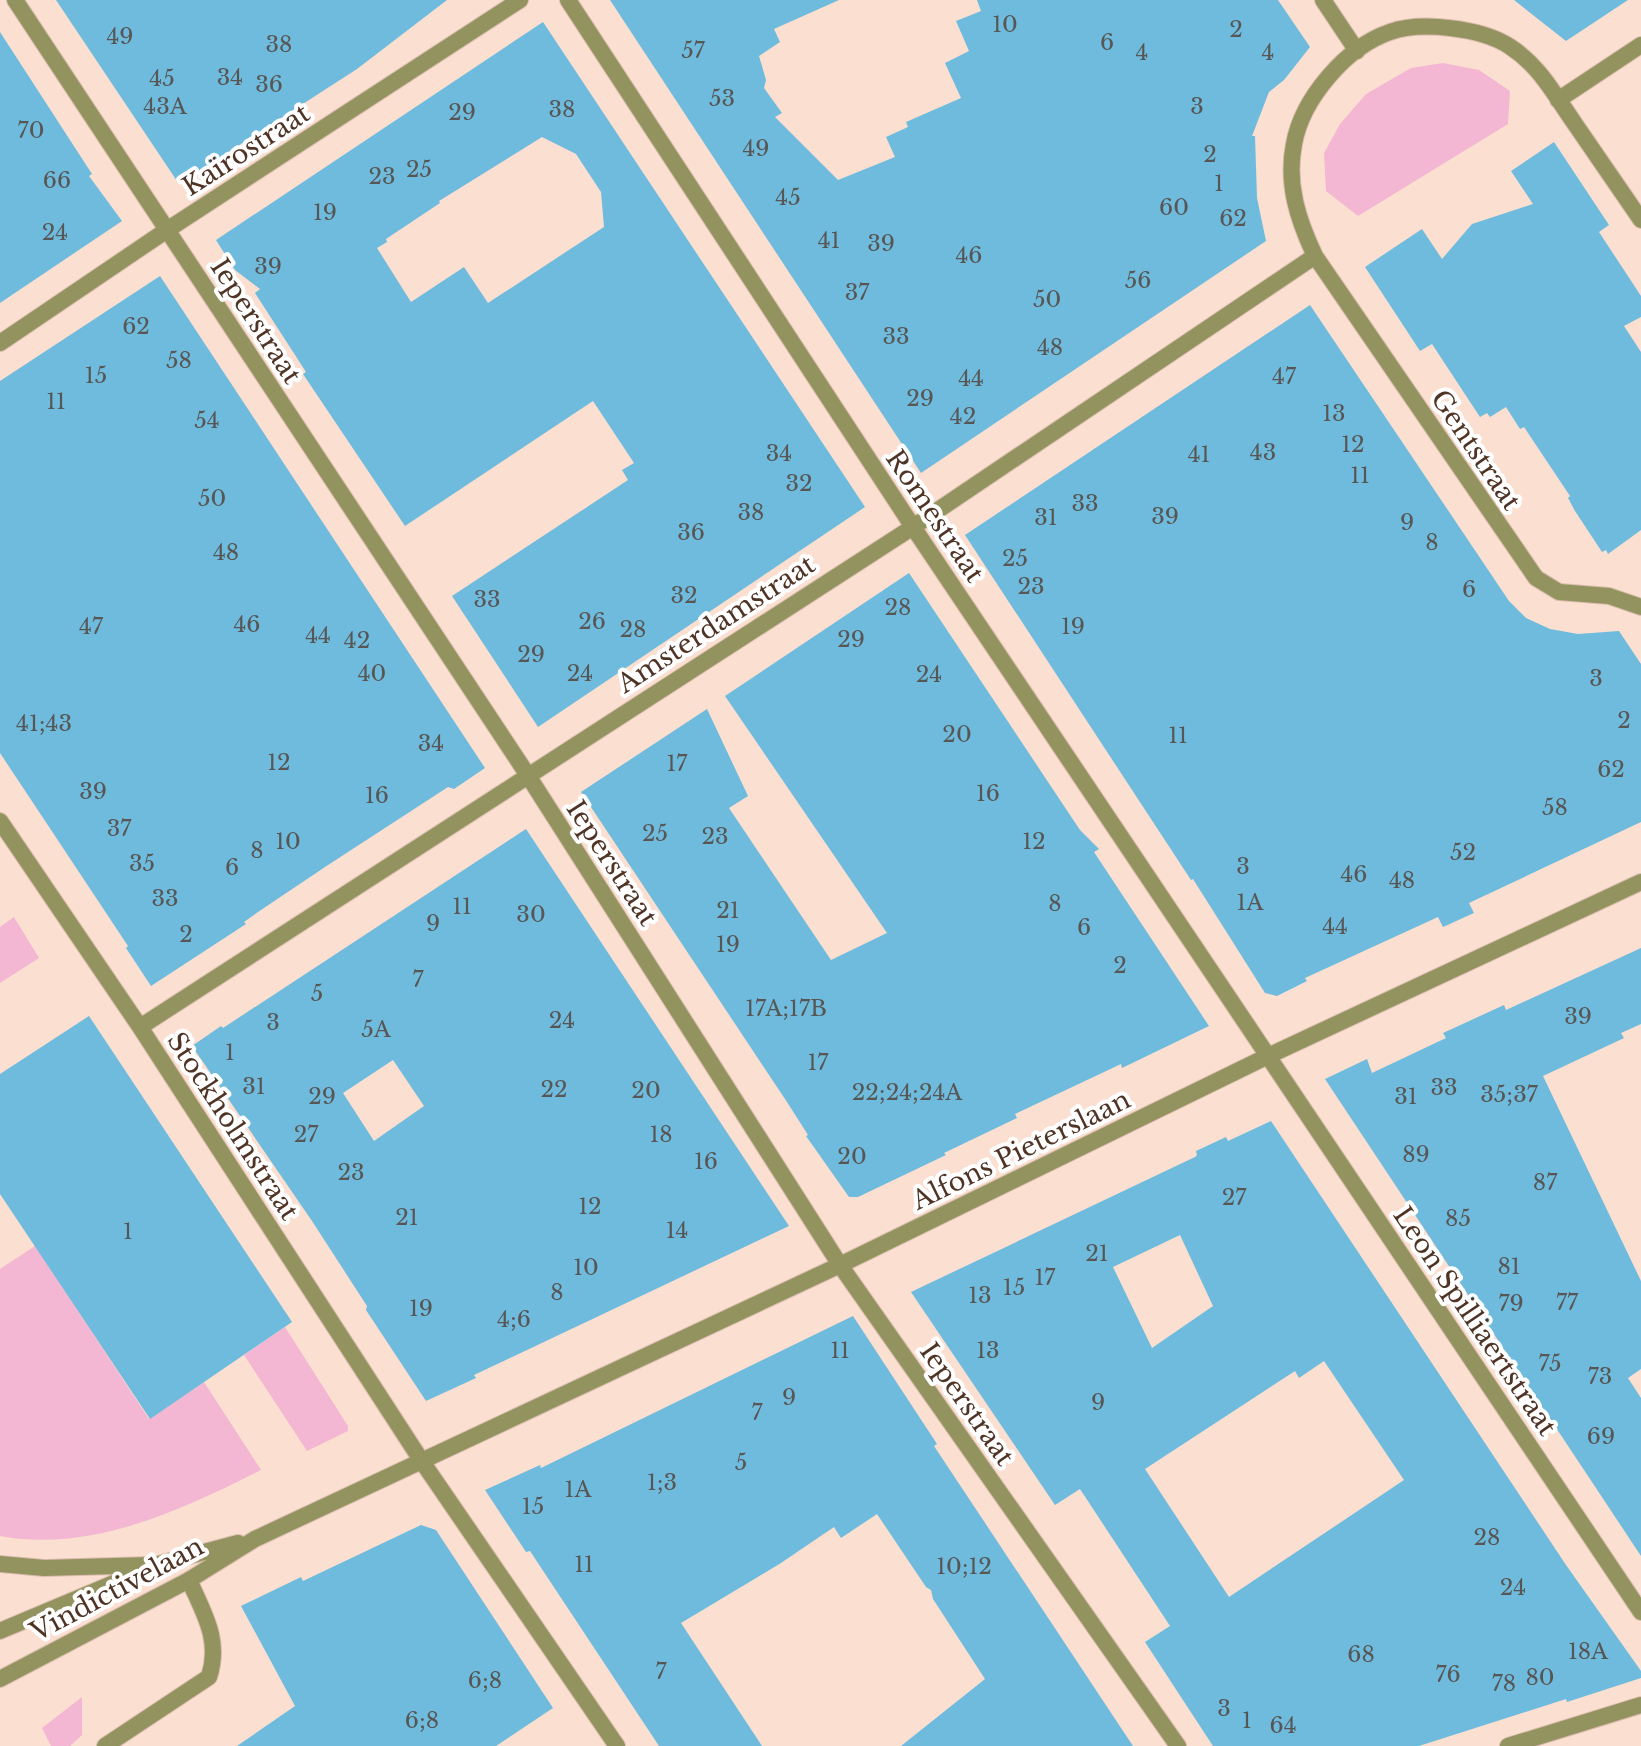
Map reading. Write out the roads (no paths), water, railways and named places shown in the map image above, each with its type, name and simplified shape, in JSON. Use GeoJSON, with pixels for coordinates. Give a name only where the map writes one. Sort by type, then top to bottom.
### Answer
{"type":"FeatureCollection","features":[{"type":"Feature","properties":{"kind":"street","name":"Ieperstraat"},"geometry":{"type":"LineString","coordinates":[[15,0],[527,774],[840,1265],[1178,1746]]}},
{"type":"Feature","properties":{"kind":"street","name":"Kaïrostraat"},"geometry":{"type":"LineString","coordinates":[[0,343],[520,0]]}},
{"type":"Feature","properties":{"kind":"street","name":"Romestraat"},"geometry":{"type":"LineString","coordinates":[[568,0],[913,527],[1268,1056]]}},
{"type":"Feature","properties":{"kind":"street"},"geometry":{"type":"LineString","coordinates":[[1323,0],[1357,51]]}},
{"type":"Feature","properties":{"kind":"street","name":"Gentstraat"},"geometry":{"type":"LineString","coordinates":[[1641,220],[1537,68],[1506,44],[1466,29],[1430,27],[1390,32],[1357,51],[1331,72],[1308,107],[1294,143],[1292,195],[1301,227],[1315,256],[1536,578],[1559,592],[1609,596],[1641,607]]}},
{"type":"Feature","properties":{"kind":"street"},"geometry":{"type":"LineString","coordinates":[[1558,100],[1641,45]]}},
{"type":"Feature","properties":{"kind":"street","name":"Amsterdamstraat"},"geometry":{"type":"LineString","coordinates":[[140,1027],[913,527],[1315,256]]}},
{"type":"Feature","properties":{"kind":"street","name":"Stockholmstraat"},"geometry":{"type":"LineString","coordinates":[[0,821],[140,1027],[421,1460],[617,1746]]}},
{"type":"Feature","properties":{"kind":"street","name":"Alfons Pieterslaan"},"geometry":{"type":"LineString","coordinates":[[421,1460],[840,1265],[1268,1056],[1641,882]]}},
{"type":"Feature","properties":{"kind":"street","name":"Leon Spilliaertstraat"},"geometry":{"type":"LineString","coordinates":[[1268,1056],[1641,1612]]}},
{"type":"Feature","properties":{"kind":"street","name":"Vindictivelaan"},"geometry":{"type":"LineString","coordinates":[[0,1679],[189,1580],[255,1539],[421,1460]]}},
{"type":"Feature","properties":{"kind":"street","name":"Vindictivelaan"},"geometry":{"type":"LineString","coordinates":[[0,1631],[159,1564],[255,1539]]}},
{"type":"Feature","properties":{"kind":"street"},"geometry":{"type":"LineString","coordinates":[[0,1564],[44,1568],[159,1564]]}},
{"type":"Feature","properties":{"kind":"street"},"geometry":{"type":"LineString","coordinates":[[105,1746],[209,1677],[215,1660],[211,1629],[189,1580]]}},
{"type":"Feature","properties":{"kind":"street"},"geometry":{"type":"LineString","coordinates":[[1508,1746],[1641,1705]]}}]}
